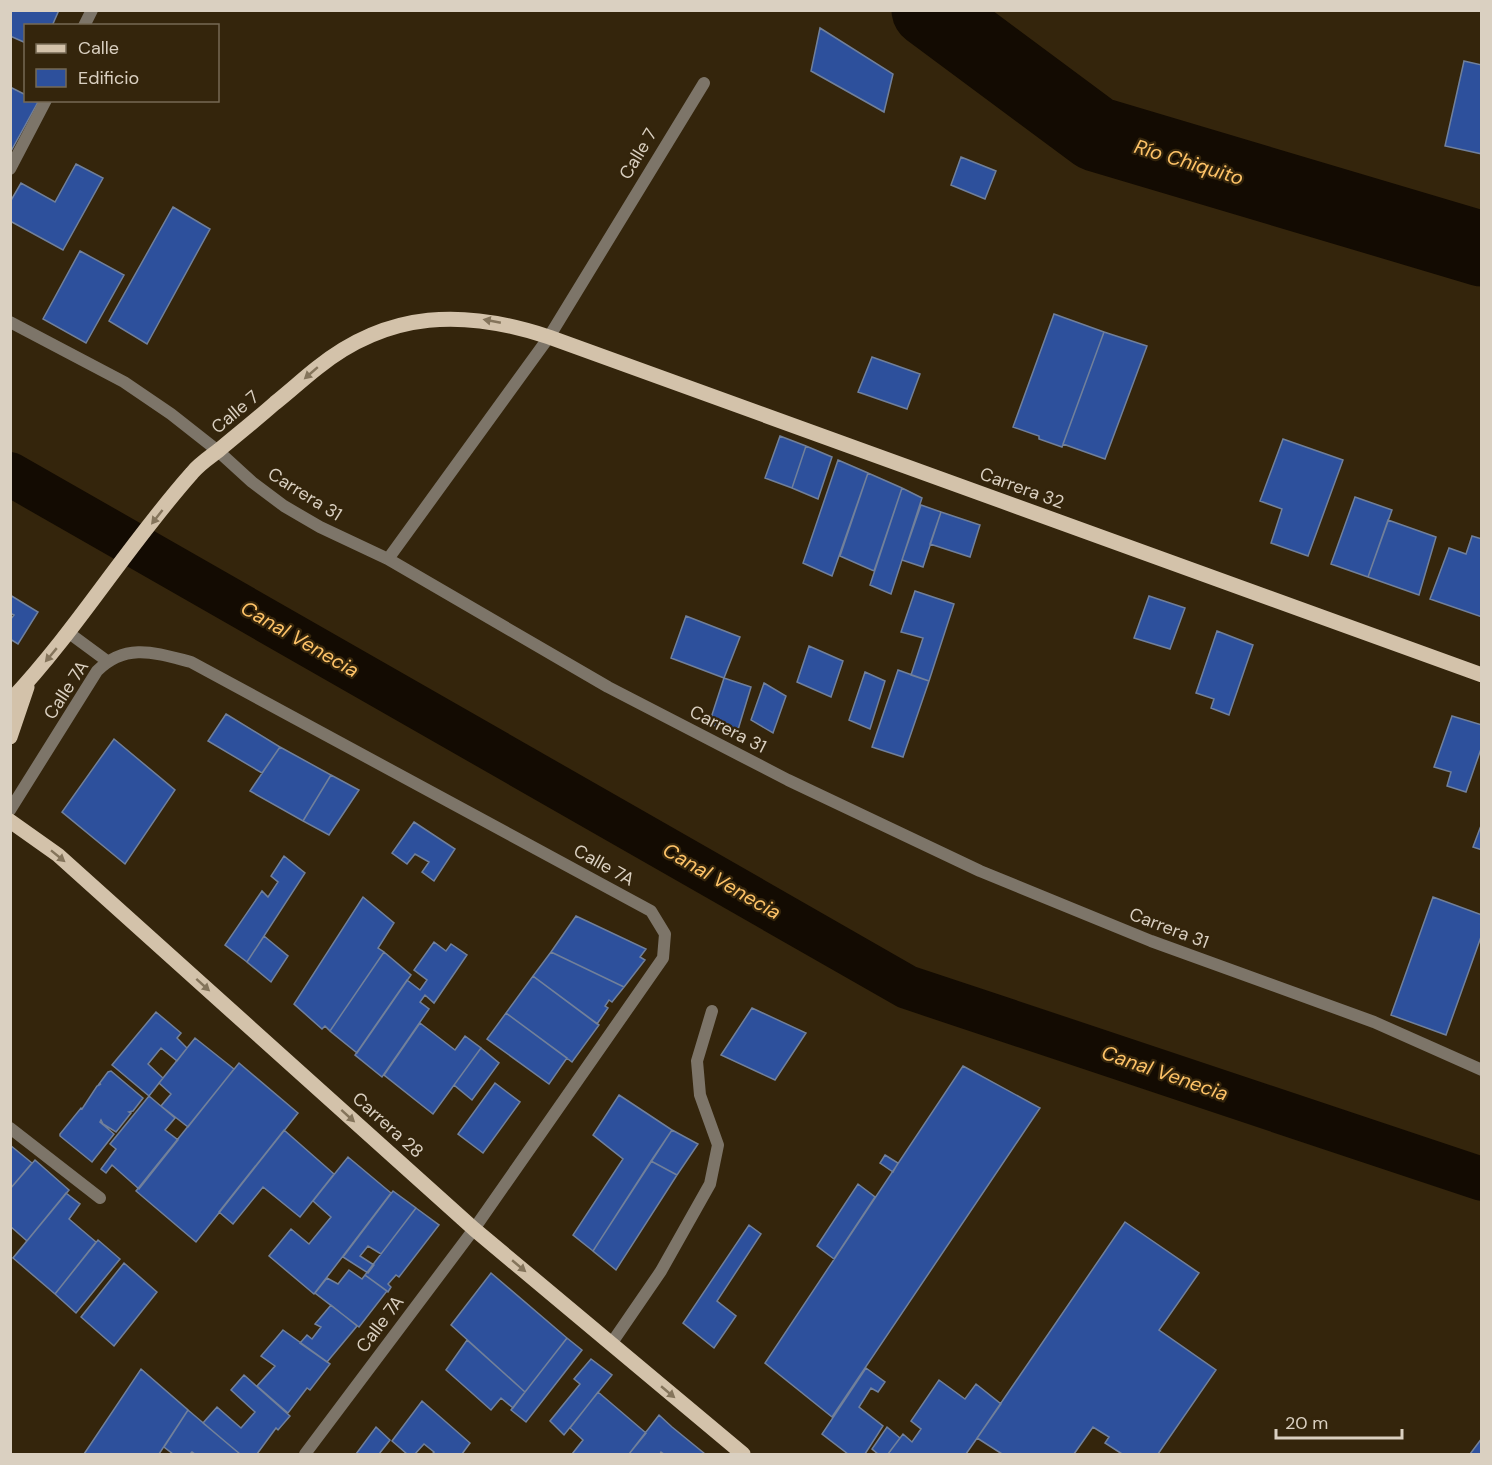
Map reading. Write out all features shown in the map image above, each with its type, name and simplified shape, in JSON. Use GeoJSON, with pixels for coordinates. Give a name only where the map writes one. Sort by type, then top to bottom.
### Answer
{"type":"FeatureCollection","features":[{"type":"Feature","properties":{"kind":"main road","name":"Calle 7"},"geometry":{"type":"LineString","coordinates":[[10,701],[69,633],[96,594],[193,471],[318,367],[347,348],[380,332],[415,321],[450,318],[480,319],[516,326],[549,337]]}},
{"type":"Feature","properties":{"kind":"main road","name":"Carrera 32"},"geometry":{"type":"LineString","coordinates":[[549,337],[1482,675]]}},
{"type":"Feature","properties":{"kind":"main road","name":"Calle 7"},"geometry":{"type":"LineString","coordinates":[[10,736],[29,681]]}},
{"type":"Feature","properties":{"kind":"main road","name":"Carrera 28"},"geometry":{"type":"LineString","coordinates":[[10,821],[58,855],[474,1228],[743,1455]]}},
{"type":"Feature","properties":{"kind":"street"},"geometry":{"type":"LineString","coordinates":[[85,24],[92,10]]}},
{"type":"Feature","properties":{"kind":"street","name":"Calle 7"},"geometry":{"type":"LineString","coordinates":[[388,559],[549,337],[704,83]]}},
{"type":"Feature","properties":{"kind":"street"},"geometry":{"type":"LineString","coordinates":[[10,169],[45,102]]}},
{"type":"Feature","properties":{"kind":"street","name":"Carrera 31"},"geometry":{"type":"LineString","coordinates":[[10,322],[124,382],[171,414],[284,506],[320,527],[388,559],[608,687],[788,780],[980,871],[1151,941],[1374,1022],[1482,1070]]}},
{"type":"Feature","properties":{"kind":"street"},"geometry":{"type":"LineString","coordinates":[[69,633],[107,661]]}},
{"type":"Feature","properties":{"kind":"street","name":"Calle 7A"},"geometry":{"type":"LineString","coordinates":[[10,810],[97,671],[107,661],[120,654],[148,651],[191,662],[651,911],[665,934],[663,958],[474,1228],[305,1455]]}},
{"type":"Feature","properties":{"kind":"street"},"geometry":{"type":"LineString","coordinates":[[611,1344],[661,1270],[710,1184],[718,1145],[700,1095],[697,1061],[712,1011]]}},
{"type":"Feature","properties":{"kind":"street"},"geometry":{"type":"LineString","coordinates":[[10,1128],[100,1198]]}},
{"type":"Feature","properties":{"kind":"building"},"geometry":{"type":"Polygon","coordinates":[[[10,10],[59,10],[53,24],[24,24],[24,42],[10,36],[10,10]]]}},
{"type":"Feature","properties":{"kind":"building"},"geometry":{"type":"Polygon","coordinates":[[[820,28],[893,74],[884,112],[811,71],[820,28]]]}},
{"type":"Feature","properties":{"kind":"building"},"geometry":{"type":"Polygon","coordinates":[[[1464,61],[1482,65],[1482,154],[1445,146],[1464,61]]]}},
{"type":"Feature","properties":{"kind":"building"},"geometry":{"type":"Polygon","coordinates":[[[10,87],[24,94],[24,102],[38,102],[10,153],[10,87]]]}},
{"type":"Feature","properties":{"kind":"building"},"geometry":{"type":"Polygon","coordinates":[[[961,157],[996,171],[985,199],[951,185],[961,157]]]}},
{"type":"Feature","properties":{"kind":"building"},"geometry":{"type":"Polygon","coordinates":[[[76,164],[103,178],[63,250],[10,221],[10,202],[21,183],[55,202],[76,164]]]}},
{"type":"Feature","properties":{"kind":"building"},"geometry":{"type":"Polygon","coordinates":[[[173,207],[210,229],[147,344],[109,321],[173,207]]]}},
{"type":"Feature","properties":{"kind":"building"},"geometry":{"type":"Polygon","coordinates":[[[80,251],[124,275],[86,343],[43,319],[80,251]]]}},
{"type":"Feature","properties":{"kind":"building"},"geometry":{"type":"Polygon","coordinates":[[[1054,314],[1104,332],[1062,447],[1013,427],[1054,314]]]}},
{"type":"Feature","properties":{"kind":"building"},"geometry":{"type":"Polygon","coordinates":[[[1104,332],[1147,346],[1105,459],[1063,444],[1104,332]]]}},
{"type":"Feature","properties":{"kind":"building"},"geometry":{"type":"Polygon","coordinates":[[[872,357],[920,374],[907,409],[858,392],[872,357]]]}},
{"type":"Feature","properties":{"kind":"building"},"geometry":{"type":"Polygon","coordinates":[[[780,436],[806,446],[792,488],[765,478],[780,436]]]}},
{"type":"Feature","properties":{"kind":"building"},"geometry":{"type":"Polygon","coordinates":[[[1283,439],[1343,460],[1308,556],[1271,543],[1282,509],[1260,501],[1283,439]]]}},
{"type":"Feature","properties":{"kind":"building"},"geometry":{"type":"Polygon","coordinates":[[[806,446],[832,457],[818,499],[792,488],[806,446]]]}},
{"type":"Feature","properties":{"kind":"building"},"geometry":{"type":"Polygon","coordinates":[[[838,460],[868,473],[832,576],[803,563],[838,460]]]}},
{"type":"Feature","properties":{"kind":"building"},"geometry":{"type":"Polygon","coordinates":[[[868,473],[902,488],[874,571],[840,556],[868,473]]]}},
{"type":"Feature","properties":{"kind":"building"},"geometry":{"type":"Polygon","coordinates":[[[902,488],[922,498],[891,594],[870,585],[902,488]]]}},
{"type":"Feature","properties":{"kind":"building"},"geometry":{"type":"Polygon","coordinates":[[[1355,497],[1392,510],[1368,577],[1331,564],[1355,497]]]}},
{"type":"Feature","properties":{"kind":"building"},"geometry":{"type":"Polygon","coordinates":[[[921,505],[941,512],[923,567],[902,560],[921,505]]]}},
{"type":"Feature","properties":{"kind":"building"},"geometry":{"type":"Polygon","coordinates":[[[941,512],[980,525],[970,557],[930,544],[941,512]]]}},
{"type":"Feature","properties":{"kind":"building"},"geometry":{"type":"Polygon","coordinates":[[[1388,520],[1436,537],[1419,595],[1368,577],[1388,520]]]}},
{"type":"Feature","properties":{"kind":"building"},"geometry":{"type":"Polygon","coordinates":[[[1472,536],[1482,539],[1482,617],[1430,599],[1449,548],[1466,554],[1472,536]]]}},
{"type":"Feature","properties":{"kind":"building"},"geometry":{"type":"Polygon","coordinates":[[[915,591],[954,604],[929,681],[911,675],[923,638],[901,632],[915,591]]]}},
{"type":"Feature","properties":{"kind":"building"},"geometry":{"type":"Polygon","coordinates":[[[10,595],[38,612],[18,644],[10,639],[10,620],[14,615],[10,613],[10,595]]]}},
{"type":"Feature","properties":{"kind":"building"},"geometry":{"type":"Polygon","coordinates":[[[1149,596],[1185,608],[1170,649],[1134,638],[1149,596]]]}},
{"type":"Feature","properties":{"kind":"building"},"geometry":{"type":"Polygon","coordinates":[[[686,616],[740,637],[724,678],[671,658],[686,616]]]}},
{"type":"Feature","properties":{"kind":"building"},"geometry":{"type":"Polygon","coordinates":[[[1217,631],[1253,645],[1229,715],[1211,708],[1214,699],[1196,693],[1217,631]]]}},
{"type":"Feature","properties":{"kind":"building"},"geometry":{"type":"Polygon","coordinates":[[[809,646],[843,661],[831,697],[797,682],[809,646]]]}},
{"type":"Feature","properties":{"kind":"building"},"geometry":{"type":"Polygon","coordinates":[[[898,670],[929,681],[903,757],[872,747],[898,670]]]}},
{"type":"Feature","properties":{"kind":"building"},"geometry":{"type":"Polygon","coordinates":[[[865,672],[885,681],[870,729],[849,720],[865,672]]]}},
{"type":"Feature","properties":{"kind":"building"},"geometry":{"type":"Polygon","coordinates":[[[724,678],[751,687],[737,733],[709,724],[724,678]]]}},
{"type":"Feature","properties":{"kind":"building"},"geometry":{"type":"Polygon","coordinates":[[[764,683],[786,696],[773,733],[751,720],[764,683]]]}},
{"type":"Feature","properties":{"kind":"building"},"geometry":{"type":"Polygon","coordinates":[[[226,714],[280,747],[262,773],[208,741],[226,714]]]}},
{"type":"Feature","properties":{"kind":"building"},"geometry":{"type":"Polygon","coordinates":[[[1452,716],[1482,725],[1482,746],[1466,792],[1447,786],[1451,772],[1434,767],[1452,716]]]}},
{"type":"Feature","properties":{"kind":"building"},"geometry":{"type":"Polygon","coordinates":[[[114,739],[175,790],[125,864],[62,812],[114,739]]]}},
{"type":"Feature","properties":{"kind":"building"},"geometry":{"type":"Polygon","coordinates":[[[280,747],[331,775],[303,821],[250,791],[280,747]]]}},
{"type":"Feature","properties":{"kind":"building"},"geometry":{"type":"Polygon","coordinates":[[[331,775],[359,790],[329,835],[303,821],[331,775]]]}},
{"type":"Feature","properties":{"kind":"building"},"geometry":{"type":"Polygon","coordinates":[[[414,822],[455,849],[434,881],[422,872],[429,862],[415,854],[407,864],[392,853],[414,822]]]}},
{"type":"Feature","properties":{"kind":"building"},"geometry":{"type":"Polygon","coordinates":[[[1482,823],[1482,850],[1473,847],[1482,823]]]}},
{"type":"Feature","properties":{"kind":"building"},"geometry":{"type":"Polygon","coordinates":[[[284,856],[305,873],[247,962],[225,945],[262,891],[268,897],[278,882],[271,876],[284,856]]]}},
{"type":"Feature","properties":{"kind":"building"},"geometry":{"type":"Polygon","coordinates":[[[363,897],[394,923],[378,948],[384,952],[330,1031],[325,1026],[322,1029],[294,1004],[363,897]]]}},
{"type":"Feature","properties":{"kind":"building"},"geometry":{"type":"Polygon","coordinates":[[[1433,897],[1482,915],[1482,934],[1446,1035],[1391,1015],[1433,897]]]}},
{"type":"Feature","properties":{"kind":"building"},"geometry":{"type":"Polygon","coordinates":[[[576,916],[646,949],[640,957],[645,960],[624,987],[551,952],[576,916]]]}},
{"type":"Feature","properties":{"kind":"building"},"geometry":{"type":"Polygon","coordinates":[[[264,936],[288,956],[271,982],[247,962],[264,936]]]}},
{"type":"Feature","properties":{"kind":"building"},"geometry":{"type":"Polygon","coordinates":[[[434,942],[446,951],[451,944],[467,955],[434,1003],[425,995],[420,1002],[429,1009],[382,1077],[355,1055],[407,980],[420,990],[427,980],[414,970],[434,942]]]}},
{"type":"Feature","properties":{"kind":"building"},"geometry":{"type":"Polygon","coordinates":[[[384,952],[411,975],[357,1053],[330,1031],[384,952]]]}},
{"type":"Feature","properties":{"kind":"building"},"geometry":{"type":"Polygon","coordinates":[[[551,952],[624,987],[612,1002],[609,1000],[605,1006],[608,1008],[597,1024],[533,976],[551,952]]]}},
{"type":"Feature","properties":{"kind":"building"},"geometry":{"type":"Polygon","coordinates":[[[533,976],[599,1025],[572,1062],[506,1013],[533,976]]]}},
{"type":"Feature","properties":{"kind":"building"},"geometry":{"type":"Polygon","coordinates":[[[752,1008],[806,1033],[775,1080],[721,1055],[752,1008]]]}},
{"type":"Feature","properties":{"kind":"building"},"geometry":{"type":"Polygon","coordinates":[[[156,1012],[181,1033],[177,1038],[187,1048],[177,1061],[161,1048],[148,1064],[163,1078],[149,1096],[112,1065],[156,1012]]]}},
{"type":"Feature","properties":{"kind":"building"},"geometry":{"type":"Polygon","coordinates":[[[506,1013],[567,1058],[549,1084],[487,1039],[506,1013]]]}},
{"type":"Feature","properties":{"kind":"building"},"geometry":{"type":"Polygon","coordinates":[[[420,1023],[455,1050],[465,1036],[481,1048],[433,1114],[384,1075],[420,1023]]]}},
{"type":"Feature","properties":{"kind":"building"},"geometry":{"type":"Polygon","coordinates":[[[195,1038],[234,1069],[188,1127],[161,1106],[171,1094],[159,1083],[195,1038]]]}},
{"type":"Feature","properties":{"kind":"building"},"geometry":{"type":"Polygon","coordinates":[[[481,1048],[499,1063],[472,1100],[454,1085],[481,1048]]]}},
{"type":"Feature","properties":{"kind":"building"},"geometry":{"type":"Polygon","coordinates":[[[239,1063],[298,1113],[196,1242],[136,1191],[239,1063]]]}},
{"type":"Feature","properties":{"kind":"building"},"geometry":{"type":"Polygon","coordinates":[[[963,1066],[1040,1108],[832,1417],[765,1363],[963,1066]]]}},
{"type":"Feature","properties":{"kind":"building"},"geometry":{"type":"Polygon","coordinates":[[[111,1071],[143,1098],[133,1111],[129,1112],[131,1113],[116,1132],[103,1124],[101,1120],[100,1122],[114,1134],[92,1162],[60,1134],[111,1071]]]}},
{"type":"Feature","properties":{"kind":"building"},"geometry":{"type":"Polygon","coordinates":[[[495,1083],[520,1102],[483,1153],[458,1134],[495,1083]]]}},
{"type":"Feature","properties":{"kind":"building"},"geometry":{"type":"Polygon","coordinates":[[[619,1095],[672,1130],[593,1251],[573,1235],[623,1159],[593,1135],[619,1095]]]}},
{"type":"Feature","properties":{"kind":"building"},"geometry":{"type":"Polygon","coordinates":[[[149,1096],[175,1118],[165,1130],[178,1140],[139,1189],[112,1165],[106,1173],[101,1169],[116,1149],[110,1144],[149,1096]]]}},
{"type":"Feature","properties":{"kind":"building"},"geometry":{"type":"Polygon","coordinates":[[[284,1130],[334,1174],[300,1217],[263,1187],[233,1224],[219,1212],[284,1130]]]}},
{"type":"Feature","properties":{"kind":"building"},"geometry":{"type":"Polygon","coordinates":[[[672,1130],[698,1144],[677,1175],[651,1161],[672,1130]]]}},
{"type":"Feature","properties":{"kind":"building"},"geometry":{"type":"Polygon","coordinates":[[[10,1145],[32,1163],[10,1189],[10,1145]]]}},
{"type":"Feature","properties":{"kind":"building"},"geometry":{"type":"Polygon","coordinates":[[[885,1155],[898,1163],[893,1172],[880,1163],[885,1155]]]}},
{"type":"Feature","properties":{"kind":"building"},"geometry":{"type":"Polygon","coordinates":[[[348,1157],[391,1193],[314,1294],[269,1256],[291,1229],[309,1244],[331,1217],[313,1201],[348,1157]]]}},
{"type":"Feature","properties":{"kind":"building"},"geometry":{"type":"Polygon","coordinates":[[[35,1160],[69,1190],[27,1241],[10,1226],[10,1189],[35,1160]]]}},
{"type":"Feature","properties":{"kind":"building"},"geometry":{"type":"Polygon","coordinates":[[[651,1161],[677,1175],[616,1270],[593,1251],[651,1161]]]}},
{"type":"Feature","properties":{"kind":"building"},"geometry":{"type":"Polygon","coordinates":[[[858,1184],[875,1197],[834,1259],[817,1246],[858,1184]]]}},
{"type":"Feature","properties":{"kind":"building"},"geometry":{"type":"Polygon","coordinates":[[[393,1191],[416,1208],[381,1254],[368,1246],[360,1256],[374,1265],[368,1273],[343,1257],[393,1191]]]}},
{"type":"Feature","properties":{"kind":"building"},"geometry":{"type":"Polygon","coordinates":[[[66,1193],[80,1204],[69,1219],[96,1242],[55,1294],[13,1258],[66,1193]]]}},
{"type":"Feature","properties":{"kind":"building"},"geometry":{"type":"Polygon","coordinates":[[[416,1208],[439,1225],[399,1277],[396,1275],[388,1284],[391,1287],[388,1292],[365,1275],[416,1208]]]}},
{"type":"Feature","properties":{"kind":"building"},"geometry":{"type":"Polygon","coordinates":[[[1125,1222],[1199,1273],[1159,1330],[1216,1370],[1158,1454],[1122,1454],[1105,1443],[1109,1437],[1093,1427],[1074,1454],[1002,1454],[977,1438],[1125,1222]]]}},
{"type":"Feature","properties":{"kind":"building"},"geometry":{"type":"Polygon","coordinates":[[[749,1225],[761,1234],[717,1301],[736,1316],[714,1348],[683,1323],[749,1225]]]}},
{"type":"Feature","properties":{"kind":"building"},"geometry":{"type":"Polygon","coordinates":[[[98,1240],[120,1259],[76,1313],[55,1294],[98,1240]]]}},
{"type":"Feature","properties":{"kind":"building"},"geometry":{"type":"Polygon","coordinates":[[[124,1263],[157,1292],[114,1346],[81,1317],[124,1263]]]}},
{"type":"Feature","properties":{"kind":"building"},"geometry":{"type":"Polygon","coordinates":[[[349,1270],[362,1279],[365,1275],[387,1291],[359,1327],[315,1293],[327,1278],[338,1284],[349,1270]]]}},
{"type":"Feature","properties":{"kind":"building"},"geometry":{"type":"Polygon","coordinates":[[[491,1273],[567,1338],[525,1392],[451,1325],[491,1273]]]}},
{"type":"Feature","properties":{"kind":"building"},"geometry":{"type":"Polygon","coordinates":[[[331,1305],[357,1326],[327,1362],[300,1343],[307,1335],[312,1339],[321,1327],[315,1324],[331,1305]]]}},
{"type":"Feature","properties":{"kind":"building"},"geometry":{"type":"Polygon","coordinates":[[[283,1330],[330,1364],[310,1390],[307,1388],[288,1413],[257,1386],[275,1366],[261,1356],[283,1330]]]}},
{"type":"Feature","properties":{"kind":"building"},"geometry":{"type":"Polygon","coordinates":[[[567,1338],[582,1350],[526,1422],[511,1410],[567,1338]]]}},
{"type":"Feature","properties":{"kind":"building"},"geometry":{"type":"Polygon","coordinates":[[[467,1340],[525,1392],[513,1408],[501,1398],[491,1410],[446,1370],[467,1340]]]}},
{"type":"Feature","properties":{"kind":"building"},"geometry":{"type":"Polygon","coordinates":[[[591,1359],[612,1375],[564,1435],[550,1421],[580,1384],[574,1379],[591,1359]]]}},
{"type":"Feature","properties":{"kind":"building"},"geometry":{"type":"Polygon","coordinates":[[[866,1368],[885,1382],[878,1392],[871,1388],[859,1407],[883,1426],[865,1454],[848,1454],[822,1434],[866,1368]]]}},
{"type":"Feature","properties":{"kind":"building"},"geometry":{"type":"Polygon","coordinates":[[[141,1369],[188,1410],[159,1454],[84,1454],[141,1369]]]}},
{"type":"Feature","properties":{"kind":"building"},"geometry":{"type":"Polygon","coordinates":[[[244,1375],[290,1416],[278,1430],[276,1428],[257,1454],[240,1454],[203,1423],[217,1407],[241,1428],[255,1412],[231,1390],[244,1375]]]}},
{"type":"Feature","properties":{"kind":"building"},"geometry":{"type":"Polygon","coordinates":[[[939,1380],[965,1399],[976,1384],[1001,1404],[966,1454],[888,1454],[903,1434],[912,1442],[921,1429],[911,1421],[939,1380]]]}},
{"type":"Feature","properties":{"kind":"building"},"geometry":{"type":"Polygon","coordinates":[[[598,1392],[646,1433],[629,1454],[572,1454],[583,1440],[570,1428],[598,1392]]]}},
{"type":"Feature","properties":{"kind":"building"},"geometry":{"type":"Polygon","coordinates":[[[422,1401],[470,1443],[462,1454],[432,1454],[434,1452],[424,1444],[415,1454],[407,1454],[392,1441],[422,1401]]]}},
{"type":"Feature","properties":{"kind":"building"},"geometry":{"type":"Polygon","coordinates":[[[188,1410],[240,1454],[195,1454],[192,1452],[173,1454],[164,1447],[188,1410]]]}},
{"type":"Feature","properties":{"kind":"building"},"geometry":{"type":"Polygon","coordinates":[[[659,1415],[705,1454],[664,1454],[661,1452],[660,1454],[629,1454],[659,1415]]]}},
{"type":"Feature","properties":{"kind":"building"},"geometry":{"type":"Polygon","coordinates":[[[376,1427],[390,1440],[379,1454],[356,1454],[376,1427]]]}},
{"type":"Feature","properties":{"kind":"building"},"geometry":{"type":"Polygon","coordinates":[[[887,1427],[900,1438],[888,1454],[878,1454],[872,1449],[887,1427]]]}},
{"type":"Feature","properties":{"kind":"building"},"geometry":{"type":"Polygon","coordinates":[[[1482,1438],[1482,1454],[1470,1454],[1482,1438]]]}},
{"type":"Feature","properties":{"kind":"waterway","name":"Río Chiquito"},"geometry":{"type":"LineString","coordinates":[[929,10],[1096,134],[1482,249]]}},
{"type":"Feature","properties":{"kind":"waterway","name":"Canal Venecia"},"geometry":{"type":"LineString","coordinates":[[10,474],[907,987],[1482,1179]]}}]}
